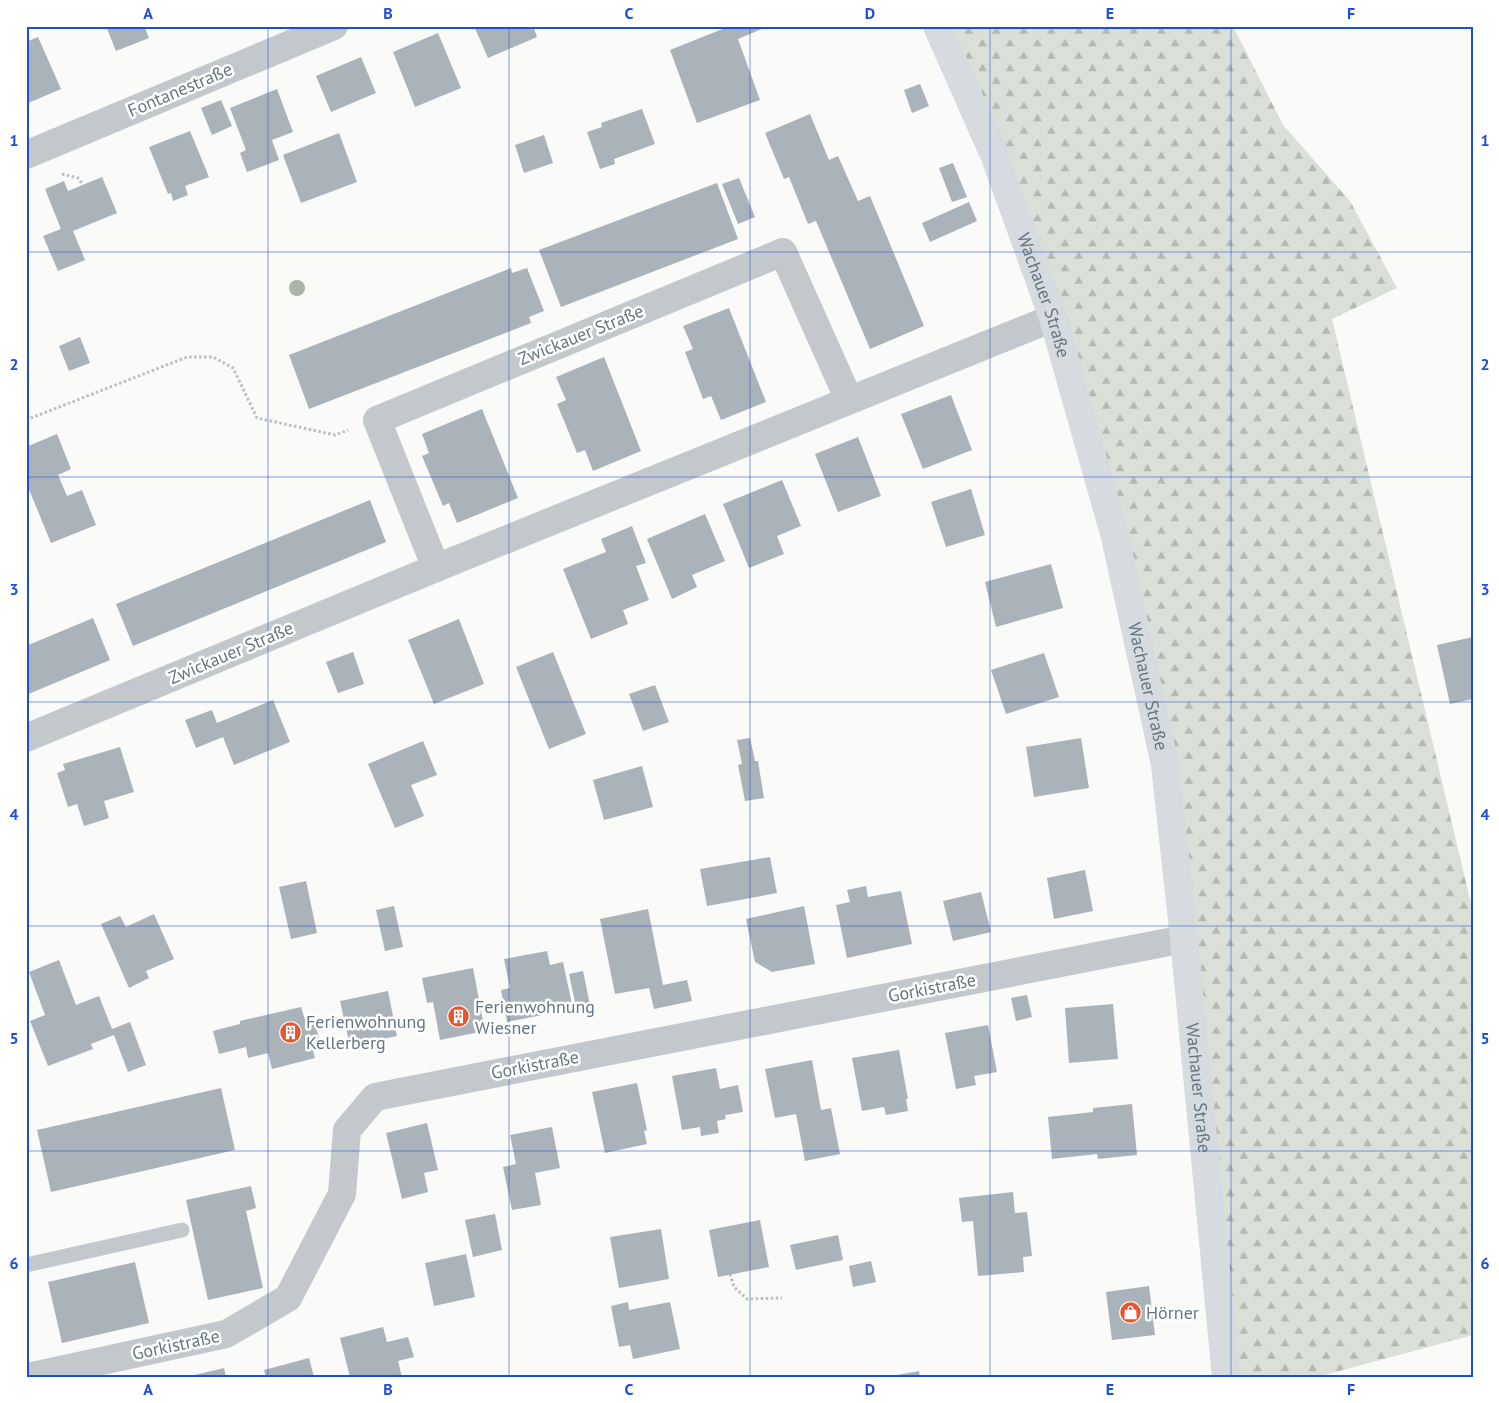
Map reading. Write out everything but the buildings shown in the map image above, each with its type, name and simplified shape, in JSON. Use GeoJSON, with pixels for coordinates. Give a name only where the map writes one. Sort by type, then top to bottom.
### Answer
{"type":"FeatureCollection","features":[{"type":"Feature","properties":{"kind":"main road","name":"Wachauer Straße"},"geometry":{"type":"LineString","coordinates":[[937,26],[995,157],[1053,318],[1115,537],[1165,765],[1184,939],[1226,1377]]}},
{"type":"Feature","properties":{"kind":"street","name":"Fontanestraße"},"geometry":{"type":"LineString","coordinates":[[26,154],[334,26]]}},
{"type":"Feature","properties":{"kind":"street","name":"Zwickauer Straße"},"geometry":{"type":"LineString","coordinates":[[377,420],[782,252],[849,400]]}},
{"type":"Feature","properties":{"kind":"street","name":"Zwickauer Straße"},"geometry":{"type":"LineString","coordinates":[[26,738],[436,568],[1053,318]]}},
{"type":"Feature","properties":{"kind":"street"},"geometry":{"type":"LineString","coordinates":[[377,420],[436,568]]}},
{"type":"Feature","properties":{"kind":"street","name":"Gorkistraße"},"geometry":{"type":"LineString","coordinates":[[27,1376],[226,1334],[288,1298],[342,1194],[347,1130],[375,1097],[1184,939]]}},
{"type":"Feature","properties":{"kind":"lane"},"geometry":{"type":"LineString","coordinates":[[26,1265],[182,1230]]}},
{"type":"Feature","properties":{"kind":"path"},"geometry":{"type":"LineString","coordinates":[[56,173],[78,178],[82,185]]}},
{"type":"Feature","properties":{"kind":"path"},"geometry":{"type":"LineString","coordinates":[[26,420],[187,357],[213,357],[233,368],[257,418],[335,435],[377,420]]}},
{"type":"Feature","properties":{"kind":"path"},"geometry":{"type":"LineString","coordinates":[[730,1274],[734,1286],[747,1299],[782,1298]]}},
{"type":"Feature","properties":{"kind":"green space"},"geometry":{"type":"Polygon","coordinates":[[[937,26],[1233,26],[1283,125],[1350,201],[1397,288],[1332,319],[1473,912],[1473,1335],[1317,1377],[1226,1377],[1165,765],[1053,318],[937,26]]]}},
{"type":"Feature","properties":{"kind":"place","name":"Ferienwohnung Wiesner"},"geometry":{"type":"Point","coordinates":[459,1017]}},
{"type":"Feature","properties":{"kind":"place","name":"Ferienwohnung Kellerberg"},"geometry":{"type":"Point","coordinates":[290,1032]}},
{"type":"Feature","properties":{"kind":"place","name":"Hörner"},"geometry":{"type":"Point","coordinates":[1130,1313]}}]}
